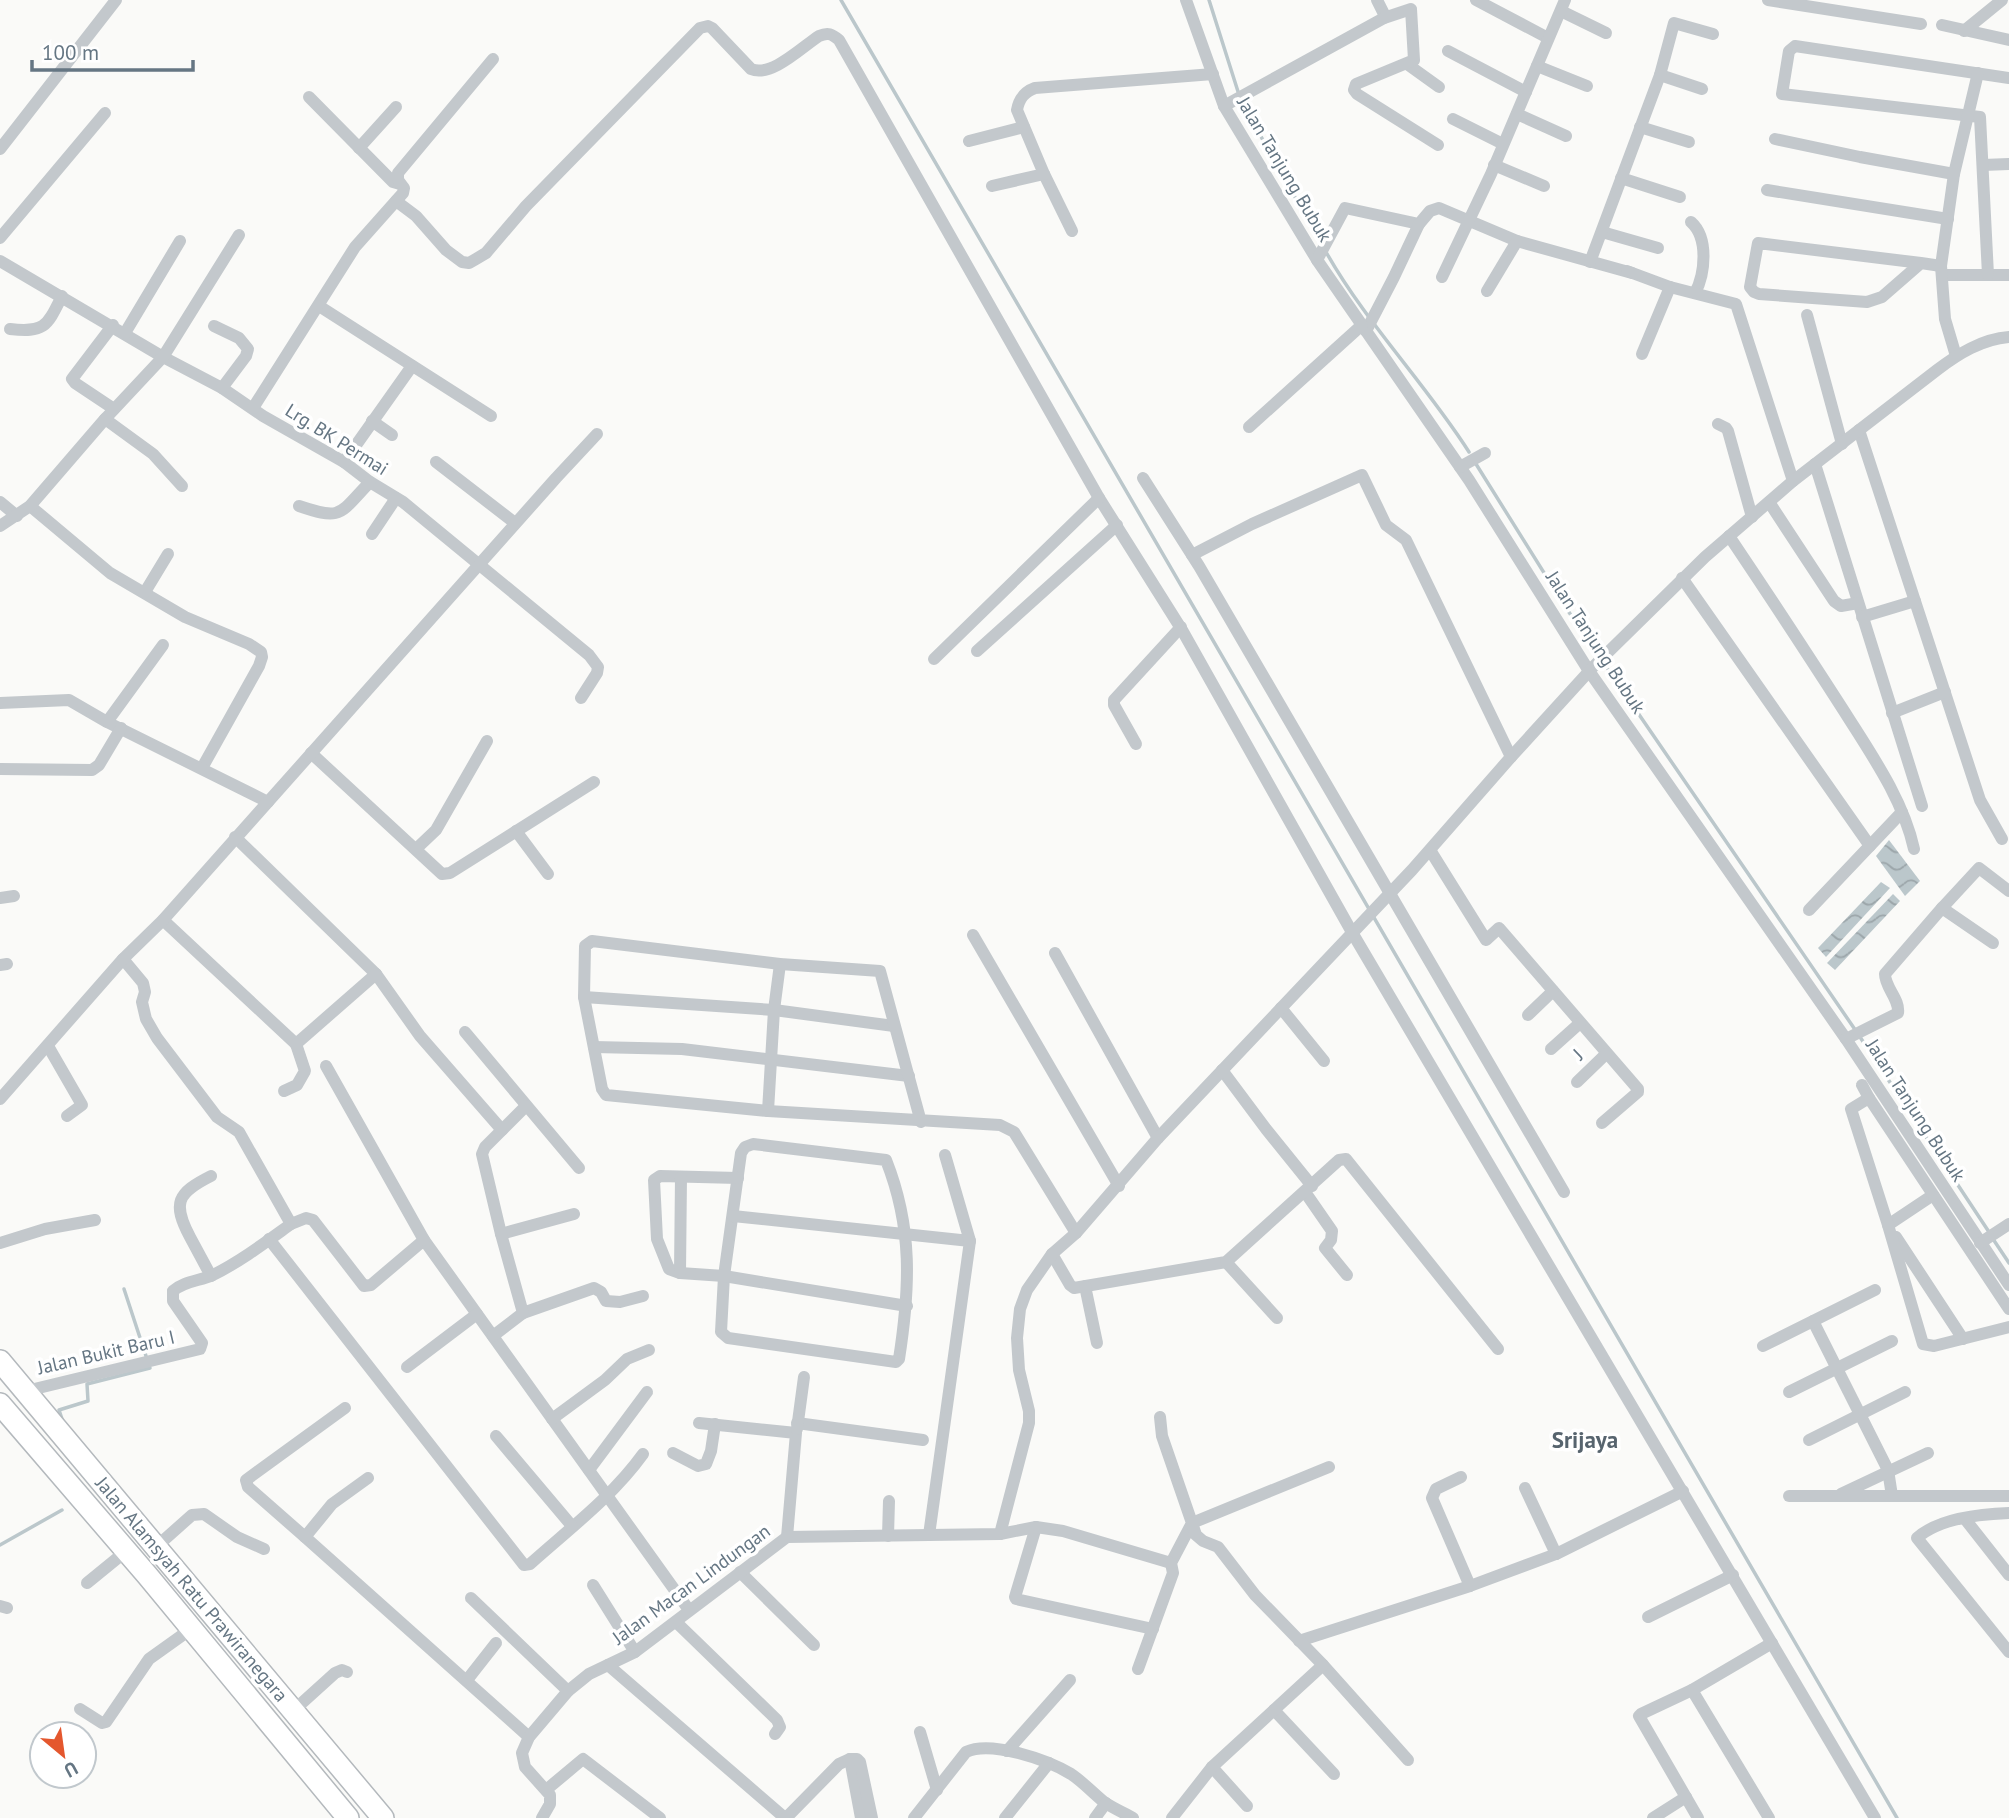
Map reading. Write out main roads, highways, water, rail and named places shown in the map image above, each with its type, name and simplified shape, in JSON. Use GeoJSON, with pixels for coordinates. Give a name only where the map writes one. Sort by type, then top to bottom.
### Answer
{"type":"FeatureCollection","features":[{"type":"Feature","properties":{"kind":"highway","name":"Jalan Alamsyah Ratu Prawiranegara"},"geometry":{"type":"LineString","coordinates":[[0,1361],[377,1813]]}},
{"type":"Feature","properties":{"kind":"highway","name":"Jalan Alamsyah Ratu Prawiranegara"},"geometry":{"type":"LineString","coordinates":[[0,1404],[348,1818]]}},
{"type":"Feature","properties":{"kind":"water"},"geometry":{"type":"Polygon","coordinates":[[[1889,840],[1920,881],[1905,896],[1876,856],[1889,840]]]}},
{"type":"Feature","properties":{"kind":"water"},"geometry":{"type":"Polygon","coordinates":[[[1881,882],[1890,888],[1826,957],[1818,948],[1881,882]]]}},
{"type":"Feature","properties":{"kind":"water"},"geometry":{"type":"Polygon","coordinates":[[[1893,894],[1900,901],[1835,970],[1827,963],[1893,894]]]}},
{"type":"Feature","properties":{"kind":"waterway"},"geometry":{"type":"LineString","coordinates":[[841,0],[1897,1818]]}},
{"type":"Feature","properties":{"kind":"waterway"},"geometry":{"type":"LineString","coordinates":[[1209,0],[1241,101],[1322,245]]}},
{"type":"Feature","properties":{"kind":"waterway"},"geometry":{"type":"LineString","coordinates":[[1326,252],[1359,304],[1469,452]]}},
{"type":"Feature","properties":{"kind":"waterway"},"geometry":{"type":"LineString","coordinates":[[1476,464],[1566,608],[1599,655]]}},
{"type":"Feature","properties":{"kind":"waterway"},"geometry":{"type":"LineString","coordinates":[[1603,662],[1856,1031]]}},
{"type":"Feature","properties":{"kind":"waterway"},"geometry":{"type":"LineString","coordinates":[[1860,1037],[1989,1232]]}},
{"type":"Feature","properties":{"kind":"waterway"},"geometry":{"type":"LineString","coordinates":[[1993,1239],[2009,1263]]}},
{"type":"Feature","properties":{"kind":"waterway"},"geometry":{"type":"LineString","coordinates":[[124,1289],[146,1356]]}},
{"type":"Feature","properties":{"kind":"waterway"},"geometry":{"type":"LineString","coordinates":[[63,1422],[59,1410],[88,1401],[87,1384],[150,1368]]}},
{"type":"Feature","properties":{"kind":"waterway"},"geometry":{"type":"LineString","coordinates":[[0,1545],[62,1510]]}},
{"type":"Feature","properties":{"kind":"district","name":"Srijaya"},"geometry":{"type":"Point","coordinates":[1585,1439]}}]}
